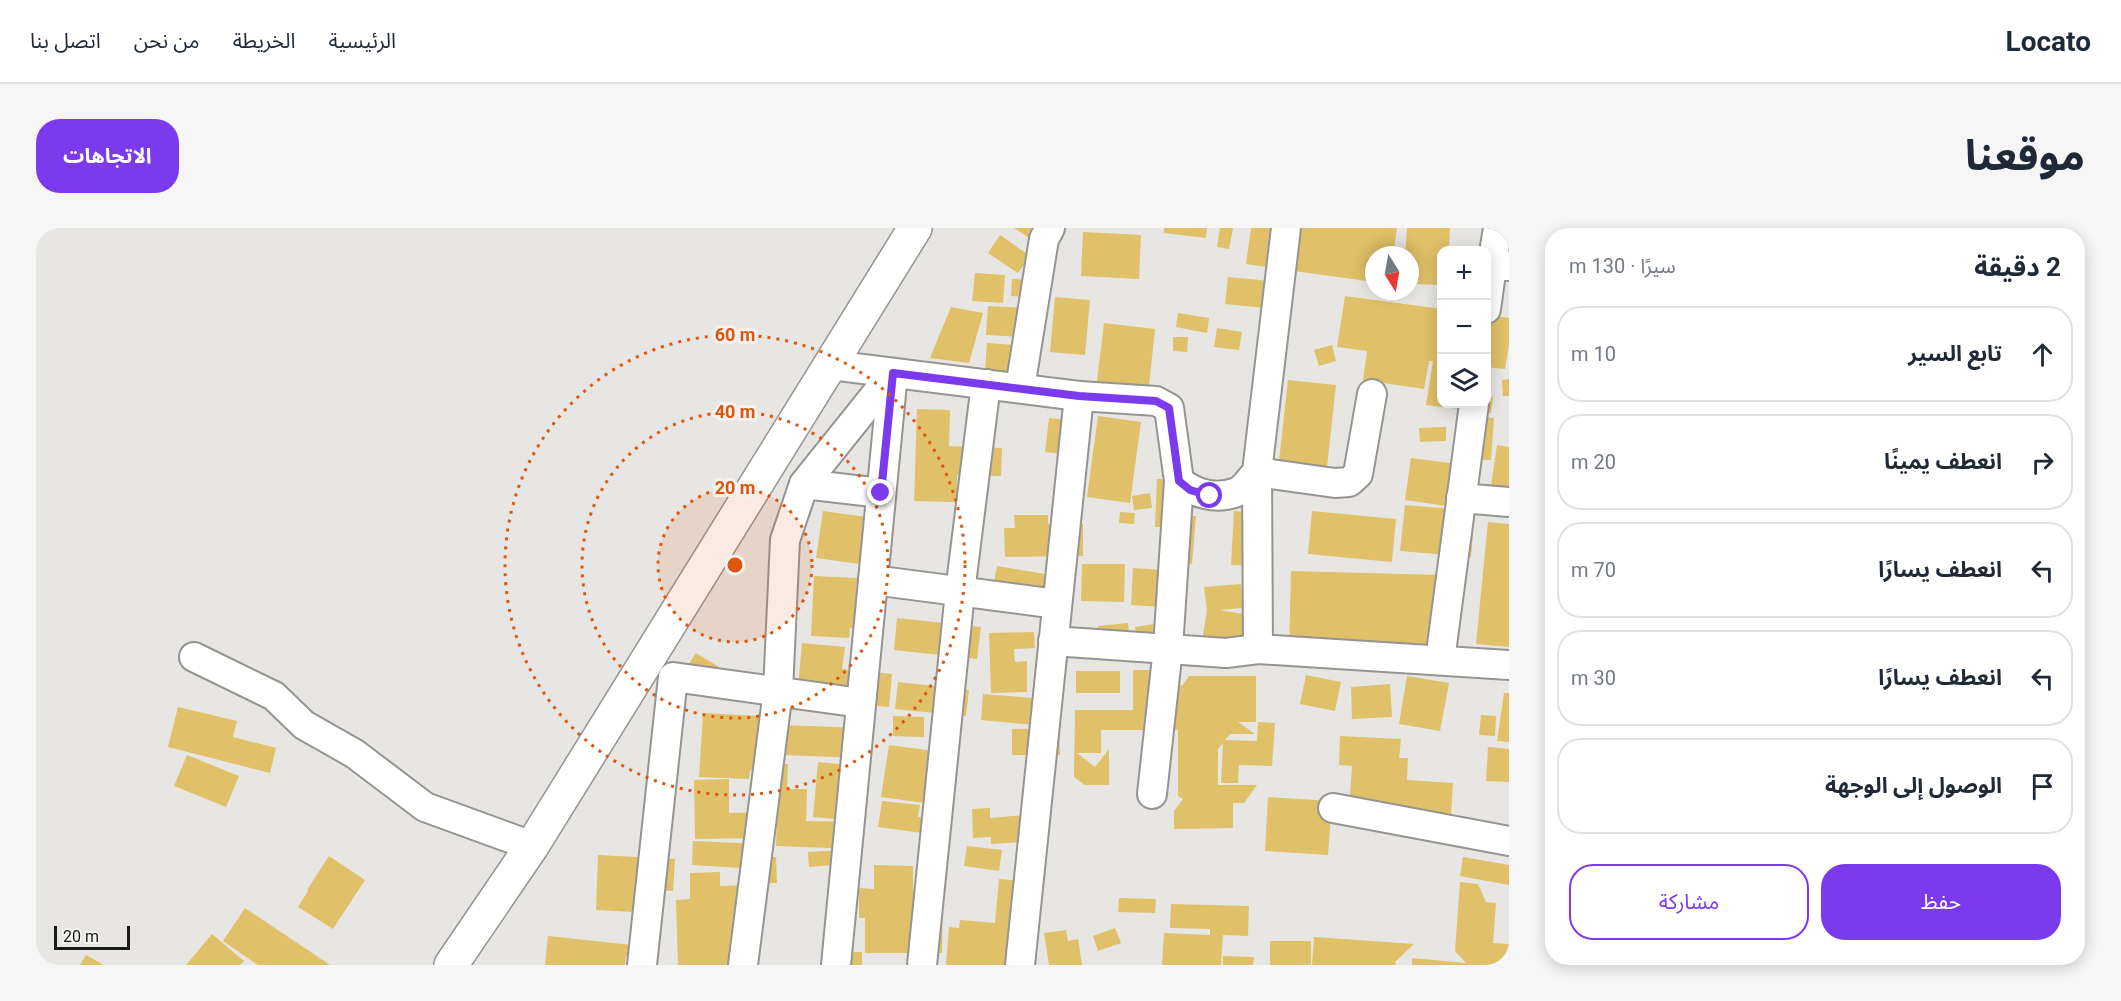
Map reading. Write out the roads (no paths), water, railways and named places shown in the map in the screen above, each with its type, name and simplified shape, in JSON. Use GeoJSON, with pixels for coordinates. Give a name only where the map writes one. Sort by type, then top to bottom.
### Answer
{"type":"FeatureCollection","features":[{"type":"Feature","properties":{"kind":"main road"},"geometry":{"type":"LineString","coordinates":[[451,965],[532,846],[915,228]]}},
{"type":"Feature","properties":{"kind":"street"},"geometry":{"type":"LineString","coordinates":[[1020,388],[1044,240],[1050,228]]}},
{"type":"Feature","properties":{"kind":"street"},"geometry":{"type":"LineString","coordinates":[[1258,649],[1257,472],[1286,228]]}},
{"type":"Feature","properties":{"kind":"street"},"geometry":{"type":"LineString","coordinates":[[1489,300],[1501,266],[1498,228]]}},
{"type":"Feature","properties":{"kind":"street"},"geometry":{"type":"LineString","coordinates":[[831,365],[1079,396],[1156,401],[1169,408],[1179,481],[1168,648],[1152,794]]}},
{"type":"Feature","properties":{"kind":"street"},"geometry":{"type":"LineString","coordinates":[[743,965],[778,691],[785,540],[804,484],[893,373]]}},
{"type":"Feature","properties":{"kind":"street"},"geometry":{"type":"LineString","coordinates":[[836,965],[893,373]]}},
{"type":"Feature","properties":{"kind":"street"},"geometry":{"type":"LineString","coordinates":[[922,965],[960,592],[986,384]]}},
{"type":"Feature","properties":{"kind":"street"},"geometry":{"type":"LineString","coordinates":[[1257,472],[1335,483],[1349,482],[1358,474],[1372,394]]}},
{"type":"Feature","properties":{"kind":"street"},"geometry":{"type":"LineString","coordinates":[[1020,965],[1079,396]]}},
{"type":"Feature","properties":{"kind":"street"},"geometry":{"type":"LineString","coordinates":[[1440,660],[1473,408]]}},
{"type":"Feature","properties":{"kind":"street"},"geometry":{"type":"LineString","coordinates":[[1179,481],[1190,490],[1210,496],[1238,491],[1257,472]]}},
{"type":"Feature","properties":{"kind":"street"},"geometry":{"type":"LineString","coordinates":[[804,484],[881,493]]}},
{"type":"Feature","properties":{"kind":"street"},"geometry":{"type":"LineString","coordinates":[[1461,498],[1509,502]]}},
{"type":"Feature","properties":{"kind":"street"},"geometry":{"type":"LineString","coordinates":[[873,580],[1057,604]]}},
{"type":"Feature","properties":{"kind":"street"},"geometry":{"type":"LineString","coordinates":[[1053,641],[1226,653],[1258,649],[1509,665]]}},
{"type":"Feature","properties":{"kind":"street"},"geometry":{"type":"LineString","coordinates":[[194,657],[274,696],[304,725],[355,754],[425,807],[532,846]]}},
{"type":"Feature","properties":{"kind":"street"},"geometry":{"type":"LineString","coordinates":[[642,965],[673,677],[861,703]]}},
{"type":"Feature","properties":{"kind":"street"},"geometry":{"type":"LineString","coordinates":[[1333,808],[1509,840]]}}]}
